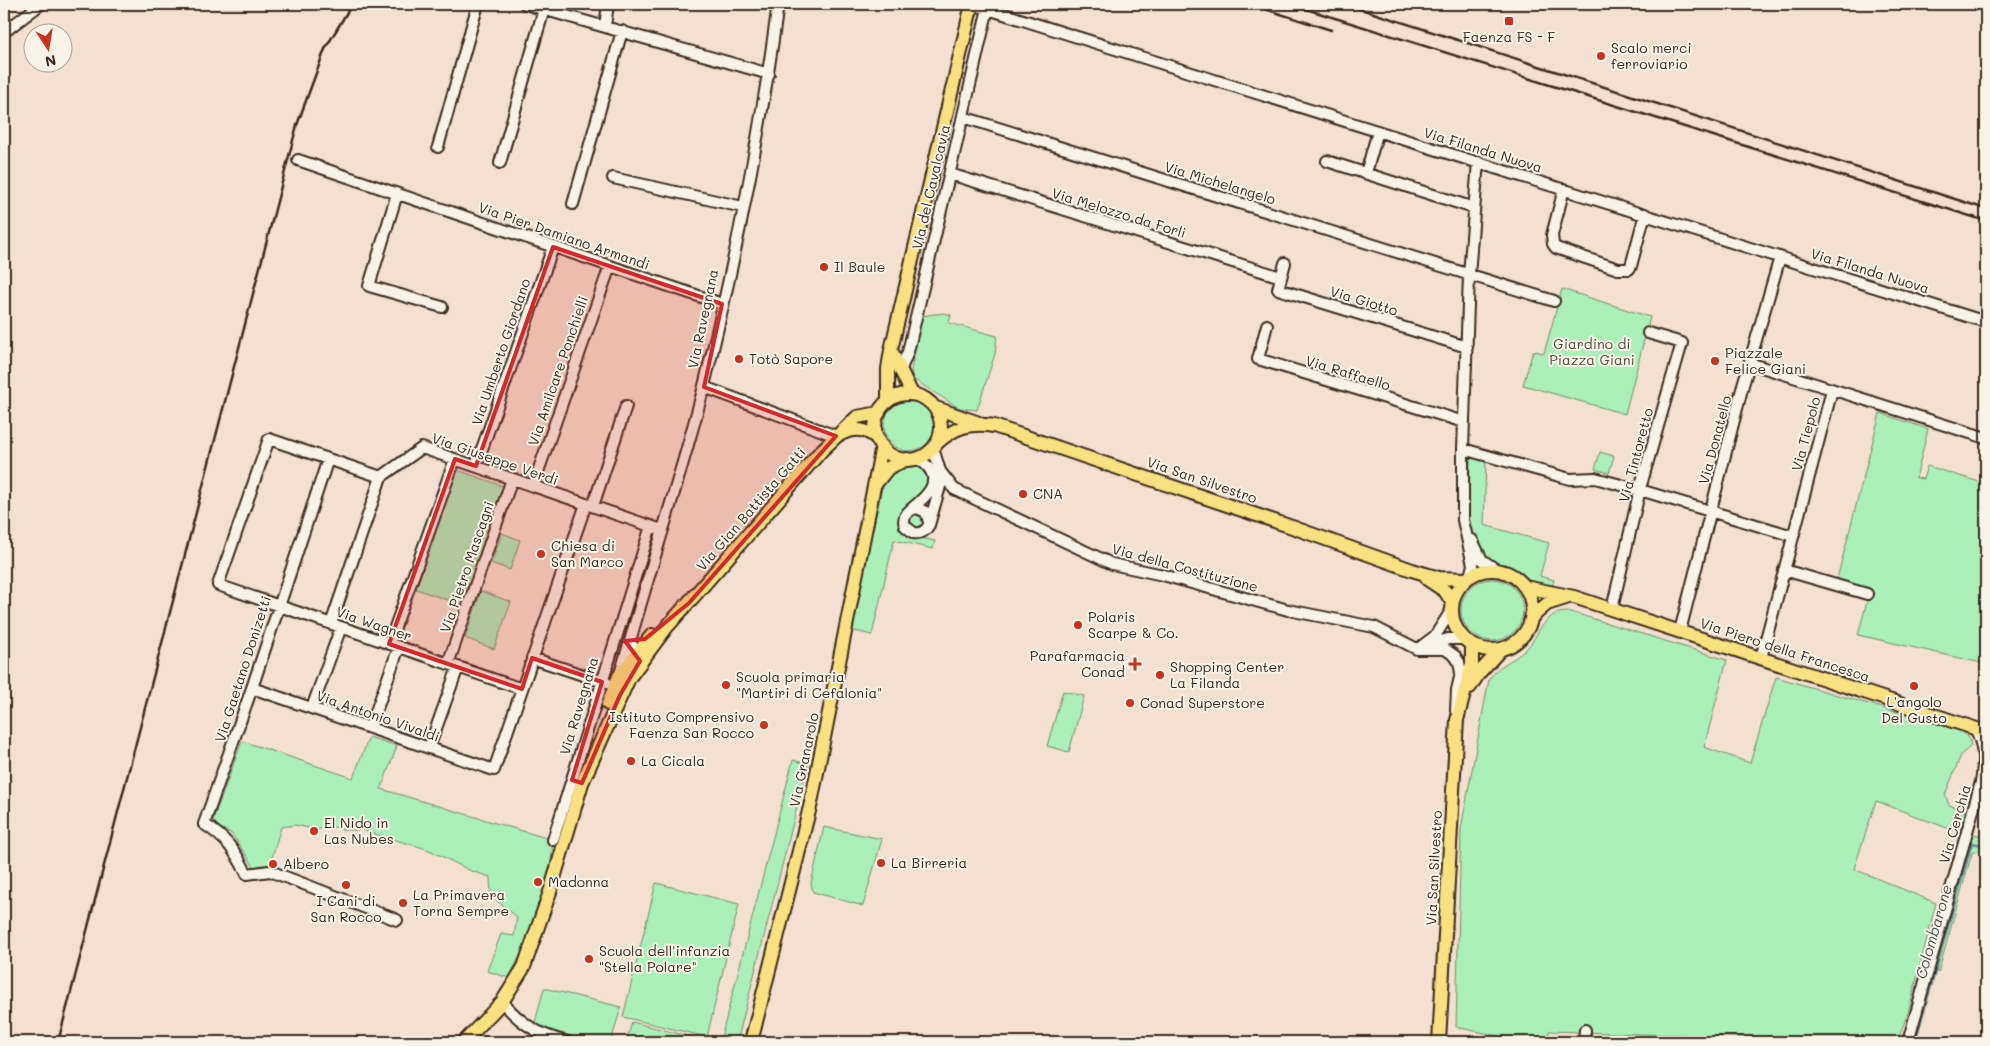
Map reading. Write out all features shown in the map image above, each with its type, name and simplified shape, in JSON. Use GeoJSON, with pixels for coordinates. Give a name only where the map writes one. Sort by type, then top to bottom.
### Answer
{"type":"FeatureCollection","features":[{"type":"Feature","properties":{"kind":"main road","name":"Via del Cavalcavia"},"geometry":{"type":"LineString","coordinates":[[888,400],[888,369],[891,350],[972,4]]}},
{"type":"Feature","properties":{"kind":"main road"},"geometry":{"type":"LineString","coordinates":[[891,350],[912,394]]}},
{"type":"Feature","properties":{"kind":"main road"},"geometry":{"type":"LineString","coordinates":[[836,436],[857,429],[869,431],[880,443],[893,456],[908,459],[919,458],[935,446],[941,426],[936,408],[925,398],[912,394],[888,400],[879,413],[876,430],[880,443]]}},
{"type":"Feature","properties":{"kind":"main road","name":"Via San Silvestro"},"geometry":{"type":"LineString","coordinates":[[936,408],[982,424]]}},
{"type":"Feature","properties":{"kind":"main road","name":"Via Gian Battista Gatti"},"geometry":{"type":"LineString","coordinates":[[637,657],[689,603],[836,436],[857,417],[879,413]]}},
{"type":"Feature","properties":{"kind":"main road","name":"Via San Silvestro"},"geometry":{"type":"LineString","coordinates":[[935,446],[949,432],[967,425],[982,424],[994,426],[1292,527],[1412,570],[1439,578],[1468,578]]}},
{"type":"Feature","properties":{"kind":"main road","name":"Via Granarolo"},"geometry":{"type":"LineString","coordinates":[[751,1042],[811,803],[876,482],[880,443]]}},
{"type":"Feature","properties":{"kind":"main road"},"geometry":{"type":"LineString","coordinates":[[876,482],[888,468],[908,459]]}},
{"type":"Feature","properties":{"kind":"main road","name":"Via San Silvestro"},"geometry":{"type":"LineString","coordinates":[[1412,570],[1445,591],[1452,606]]}},
{"type":"Feature","properties":{"kind":"main road"},"geometry":{"type":"LineString","coordinates":[[1532,617],[1531,598],[1525,586],[1515,577],[1497,570],[1477,572],[1468,578],[1459,586],[1452,606],[1455,626],[1468,642],[1483,649],[1501,649],[1511,646],[1522,637],[1532,617],[1553,601],[1574,597]]}},
{"type":"Feature","properties":{"kind":"main road","name":"Via Piero della Francesca"},"geometry":{"type":"LineString","coordinates":[[1525,586],[1574,597],[1981,730]]}},
{"type":"Feature","properties":{"kind":"main road","name":"Via Gian Battista Gatti"},"geometry":{"type":"LineString","coordinates":[[637,657],[654,633],[689,603]]}},
{"type":"Feature","properties":{"kind":"main road","name":"Via San Silvestro"},"geometry":{"type":"LineString","coordinates":[[1439,1042],[1457,720],[1472,664],[1468,642]]}},
{"type":"Feature","properties":{"kind":"main road","name":"Via San Silvestro"},"geometry":{"type":"LineString","coordinates":[[1463,697],[1479,672],[1501,649]]}},
{"type":"Feature","properties":{"kind":"main road","name":"Via Ravegnana"},"geometry":{"type":"LineString","coordinates":[[589,766],[609,683],[637,657]]}},
{"type":"Feature","properties":{"kind":"main road","name":"Via Ravegnana"},"geometry":{"type":"LineString","coordinates":[[464,1042],[502,1002],[524,967],[534,943],[577,782],[589,766],[637,657]]}},
{"type":"Feature","properties":{"kind":"street"},"geometry":{"type":"LineString","coordinates":[[4,32],[41,4]]}},
{"type":"Feature","properties":{"kind":"street"},"geometry":{"type":"LineString","coordinates":[[438,147],[478,4]]}},
{"type":"Feature","properties":{"kind":"street"},"geometry":{"type":"LineString","coordinates":[[525,4],[769,74]]}},
{"type":"Feature","properties":{"kind":"street"},"geometry":{"type":"LineString","coordinates":[[605,26],[608,4]]}},
{"type":"Feature","properties":{"kind":"street","name":"Via Ravegnana"},"geometry":{"type":"LineString","coordinates":[[553,840],[577,782],[594,708],[609,683],[631,638],[704,387],[743,207],[769,74],[778,4]]}},
{"type":"Feature","properties":{"kind":"street","name":"Via Filanda Nuova"},"geometry":{"type":"LineString","coordinates":[[972,4],[1986,322]]}},
{"type":"Feature","properties":{"kind":"street","name":"Via del Cavalcavia"},"geometry":{"type":"LineString","coordinates":[[900,371],[908,352],[988,8]]}},
{"type":"Feature","properties":{"kind":"street"},"geometry":{"type":"LineString","coordinates":[[500,162],[544,9]]}},
{"type":"Feature","properties":{"kind":"street"},"geometry":{"type":"LineString","coordinates":[[573,204],[622,31]]}},
{"type":"Feature","properties":{"kind":"street","name":"Via Michelangelo"},"geometry":{"type":"LineString","coordinates":[[963,117],[1554,301]]}},
{"type":"Feature","properties":{"kind":"street"},"geometry":{"type":"LineString","coordinates":[[1366,174],[1378,131]]}},
{"type":"Feature","properties":{"kind":"street","name":"Via Pier Damiano Armandi"},"geometry":{"type":"LineString","coordinates":[[298,160],[722,304]]}},
{"type":"Feature","properties":{"kind":"street"},"geometry":{"type":"LineString","coordinates":[[1326,161],[1474,208]]}},
{"type":"Feature","properties":{"kind":"street"},"geometry":{"type":"LineString","coordinates":[[1468,578],[1473,565],[1463,520],[1463,449],[1469,275],[1478,162]]}},
{"type":"Feature","properties":{"kind":"street","name":"Via Melozzo da Forlì"},"geometry":{"type":"LineString","coordinates":[[950,174],[1281,277]]}},
{"type":"Feature","properties":{"kind":"street"},"geometry":{"type":"LineString","coordinates":[[613,178],[743,207]]}},
{"type":"Feature","properties":{"kind":"street"},"geometry":{"type":"LineString","coordinates":[[1564,189],[1551,240],[1552,244],[1556,248],[1618,269],[1629,269],[1631,266],[1645,214]]}},
{"type":"Feature","properties":{"kind":"street"},"geometry":{"type":"LineString","coordinates":[[397,194],[369,286],[442,308]]}},
{"type":"Feature","properties":{"kind":"street","name":"Via Umberto Giordano"},"geometry":{"type":"LineString","coordinates":[[476,466],[553,247]]}},
{"type":"Feature","properties":{"kind":"street","name":"Via Donatello"},"geometry":{"type":"LineString","coordinates":[[1680,631],[1749,363],[1780,257]]}},
{"type":"Feature","properties":{"kind":"street"},"geometry":{"type":"LineString","coordinates":[[1281,277],[1285,264]]}},
{"type":"Feature","properties":{"kind":"street","name":"Via Amilcare Ponchielli"},"geometry":{"type":"LineString","coordinates":[[533,486],[610,266]]}},
{"type":"Feature","properties":{"kind":"street","name":"Via Giotto"},"geometry":{"type":"LineString","coordinates":[[1281,277],[1278,288],[1467,347]]}},
{"type":"Feature","properties":{"kind":"street","name":"Via Raffaello"},"geometry":{"type":"LineString","coordinates":[[1267,326],[1258,359],[1464,422]]}},
{"type":"Feature","properties":{"kind":"street","name":"Via Tintoretto"},"geometry":{"type":"LineString","coordinates":[[1612,609],[1640,490],[1682,343],[1648,333]]}},
{"type":"Feature","properties":{"kind":"street","name":"Via Tiepolo"},"geometry":{"type":"LineString","coordinates":[[1749,363],[1832,390],[1761,658]]}},
{"type":"Feature","properties":{"kind":"street"},"geometry":{"type":"LineString","coordinates":[[704,387],[836,436]]}},
{"type":"Feature","properties":{"kind":"street"},"geometry":{"type":"LineString","coordinates":[[1832,390],[1986,438]]}},
{"type":"Feature","properties":{"kind":"street"},"geometry":{"type":"LineString","coordinates":[[522,689],[626,406]]}},
{"type":"Feature","properties":{"kind":"street","name":"Via Wagner"},"geometry":{"type":"LineString","coordinates":[[328,459],[269,439],[218,585],[522,689]]}},
{"type":"Feature","properties":{"kind":"street","name":"Via della Costituzione"},"geometry":{"type":"LineString","coordinates":[[930,522],[941,483],[935,446]]}},
{"type":"Feature","properties":{"kind":"street","name":"Via Giuseppe Verdi"},"geometry":{"type":"LineString","coordinates":[[382,477],[422,448],[662,530]]}},
{"type":"Feature","properties":{"kind":"street"},"geometry":{"type":"LineString","coordinates":[[1463,449],[1570,479],[1596,478],[1793,536]]}},
{"type":"Feature","properties":{"kind":"street"},"geometry":{"type":"LineString","coordinates":[[312,708],[382,477],[328,459]]}},
{"type":"Feature","properties":{"kind":"street","name":"Via Gaetano Donizetti"},"geometry":{"type":"LineString","coordinates":[[328,459],[252,688],[204,824],[221,835],[233,848],[247,874],[270,871],[397,920]]}},
{"type":"Feature","properties":{"kind":"street"},"geometry":{"type":"LineString","coordinates":[[370,728],[394,645],[455,459]]}},
{"type":"Feature","properties":{"kind":"street"},"geometry":{"type":"LineString","coordinates":[[908,459],[918,459],[924,462],[933,473],[934,483],[930,492],[910,510],[904,519],[905,526],[910,532],[921,533],[927,529],[930,522],[928,515],[924,510],[917,508],[910,510]]}},
{"type":"Feature","properties":{"kind":"street","name":"Via della Costituzione"},"geometry":{"type":"LineString","coordinates":[[940,471],[954,489],[1112,564],[1163,575],[1288,610],[1374,626],[1417,649],[1445,649],[1455,656],[1460,673],[1457,690],[1457,720]]}},
{"type":"Feature","properties":{"kind":"street","name":"Via Pietro Mascagni"},"geometry":{"type":"LineString","coordinates":[[429,748],[512,479]]}},
{"type":"Feature","properties":{"kind":"street"},"geometry":{"type":"LineString","coordinates":[[938,495],[945,489],[954,489]]}},
{"type":"Feature","properties":{"kind":"street"},"geometry":{"type":"LineString","coordinates":[[1463,520],[1482,560],[1497,570]]}},
{"type":"Feature","properties":{"kind":"street","name":"Via Ravegnana"},"geometry":{"type":"LineString","coordinates":[[609,683],[651,526]]}},
{"type":"Feature","properties":{"kind":"street"},"geometry":{"type":"LineString","coordinates":[[1784,570],[1867,594]]}},
{"type":"Feature","properties":{"kind":"street"},"geometry":{"type":"LineString","coordinates":[[1417,649],[1435,636],[1452,606]]}},
{"type":"Feature","properties":{"kind":"street"},"geometry":{"type":"LineString","coordinates":[[637,657],[631,638],[641,639],[654,633]]}},
{"type":"Feature","properties":{"kind":"street"},"geometry":{"type":"LineString","coordinates":[[1417,649],[1448,639],[1468,642]]}},
{"type":"Feature","properties":{"kind":"street"},"geometry":{"type":"LineString","coordinates":[[532,658],[609,683]]}},
{"type":"Feature","properties":{"kind":"street","name":"Via Antonio Vivaldi"},"geometry":{"type":"LineString","coordinates":[[252,688],[494,770],[522,689]]}},
{"type":"Feature","properties":{"kind":"street","name":"Via Cerchia"},"geometry":{"type":"LineString","coordinates":[[1908,1042],[1981,782],[1984,758],[1981,730]]}},
{"type":"Feature","properties":{"kind":"street"},"geometry":{"type":"LineString","coordinates":[[502,1002],[523,1024],[544,1036],[567,1042]]}},
{"type":"Feature","properties":{"kind":"street"},"geometry":{"type":"LineString","coordinates":[[755,1028],[760,1042]]}},
{"type":"Feature","properties":{"kind":"street"},"geometry":{"type":"LineString","coordinates":[[1584,1042],[1585,1030]]}},
{"type":"Feature","properties":{"kind":"highlighted area"},"geometry":{"type":"Polygon","coordinates":[[[553,247],[722,304],[704,387],[836,436],[689,603],[645,639],[625,641],[640,661],[620,695],[582,783],[572,780],[602,682],[532,658],[522,689],[389,644],[455,459],[476,466],[553,247]]]}},
{"type":"Feature","properties":{"kind":"green space","name":"Giardino di Piazza Giani"},"geometry":{"type":"Polygon","coordinates":[[[1562,289],[1650,317],[1625,414],[1523,385],[1533,351],[1544,353],[1562,289]]]}},
{"type":"Feature","properties":{"kind":"green space"},"geometry":{"type":"Polygon","coordinates":[[[943,313],[951,315],[949,323],[997,336],[995,354],[977,410],[959,408],[913,379],[911,370],[921,316],[943,313]]]}},
{"type":"Feature","properties":{"kind":"green space"},"geometry":{"type":"Polygon","coordinates":[[[909,401],[923,405],[930,412],[934,426],[930,440],[923,447],[909,451],[895,447],[888,440],[884,426],[888,412],[895,405],[909,401]]]}},
{"type":"Feature","properties":{"kind":"green space"},"geometry":{"type":"Polygon","coordinates":[[[1880,413],[1928,429],[1916,478],[1923,479],[1927,466],[1986,484],[1986,664],[1858,635],[1870,590],[1837,579],[1880,413]]]}},
{"type":"Feature","properties":{"kind":"green space"},"geometry":{"type":"Polygon","coordinates":[[[1600,452],[1614,456],[1609,473],[1595,469],[1600,452]]]}},
{"type":"Feature","properties":{"kind":"green space"},"geometry":{"type":"Polygon","coordinates":[[[1470,454],[1486,459],[1484,525],[1549,543],[1540,576],[1554,580],[1552,587],[1533,583],[1513,569],[1490,562],[1484,557],[1474,538],[1469,520],[1470,454]]]}},
{"type":"Feature","properties":{"kind":"green space"},"geometry":{"type":"Polygon","coordinates":[[[912,465],[927,471],[931,483],[903,513],[917,537],[935,541],[933,549],[894,540],[872,635],[850,630],[883,484],[898,468],[912,465]]]}},
{"type":"Feature","properties":{"kind":"green space"},"geometry":{"type":"Polygon","coordinates":[[[457,470],[503,486],[462,605],[416,589],[457,470]]]}},
{"type":"Feature","properties":{"kind":"green space"},"geometry":{"type":"Polygon","coordinates":[[[914,512],[926,516],[923,529],[910,528],[907,517],[914,512]]]}},
{"type":"Feature","properties":{"kind":"green space"},"geometry":{"type":"Polygon","coordinates":[[[502,533],[520,540],[510,570],[491,563],[502,533]]]}},
{"type":"Feature","properties":{"kind":"green space"},"geometry":{"type":"Polygon","coordinates":[[[1492,579],[1504,581],[1514,588],[1521,598],[1523,610],[1521,622],[1514,632],[1504,639],[1492,641],[1480,639],[1470,632],[1463,622],[1461,610],[1463,598],[1470,588],[1480,581],[1492,579]]]}},
{"type":"Feature","properties":{"kind":"green space"},"geometry":{"type":"Polygon","coordinates":[[[481,591],[511,602],[494,649],[465,638],[481,591]]]}},
{"type":"Feature","properties":{"kind":"green space"},"geometry":{"type":"Polygon","coordinates":[[[1571,612],[1727,660],[1704,747],[1750,763],[1776,677],[1961,731],[1969,738],[1971,746],[1961,755],[1945,795],[1949,805],[1965,810],[1960,833],[1876,801],[1854,869],[1936,903],[1908,1013],[1897,1042],[1797,1042],[1796,1039],[1549,1031],[1548,1042],[1527,1042],[1456,1027],[1461,829],[1489,679],[1502,666],[1527,648],[1547,620],[1559,613],[1571,612]]]}},
{"type":"Feature","properties":{"kind":"green space"},"geometry":{"type":"Polygon","coordinates":[[[1063,691],[1084,696],[1069,752],[1047,746],[1063,691]]]}},
{"type":"Feature","properties":{"kind":"green space"},"geometry":{"type":"Polygon","coordinates":[[[369,737],[397,746],[381,789],[553,840],[549,883],[536,923],[509,978],[487,971],[501,934],[514,936],[517,917],[491,896],[490,877],[471,871],[427,849],[361,830],[343,830],[328,825],[318,830],[295,825],[281,827],[270,864],[254,867],[232,834],[219,827],[213,820],[242,741],[353,778],[369,737]]]}},
{"type":"Feature","properties":{"kind":"green space"},"geometry":{"type":"Polygon","coordinates":[[[793,760],[808,764],[737,1042],[720,1042],[793,760]]]}},
{"type":"Feature","properties":{"kind":"green space"},"geometry":{"type":"Polygon","coordinates":[[[824,827],[882,839],[863,906],[813,892],[811,883],[824,827]]]}},
{"type":"Feature","properties":{"kind":"green space"},"geometry":{"type":"Polygon","coordinates":[[[1970,833],[1986,837],[1986,853],[1977,851],[1972,853],[1938,973],[1934,965],[1970,833]]]}},
{"type":"Feature","properties":{"kind":"green space"},"geometry":{"type":"Polygon","coordinates":[[[656,883],[739,904],[707,1037],[623,1017],[656,883]]]}},
{"type":"Feature","properties":{"kind":"green space"},"geometry":{"type":"Polygon","coordinates":[[[544,988],[621,1007],[611,1042],[595,1042],[534,1026],[544,988]]]}},
{"type":"Feature","properties":{"kind":"green space"},"geometry":{"type":"Polygon","coordinates":[[[632,1022],[700,1039],[699,1042],[626,1042],[632,1022]]]}},
{"type":"Feature","properties":{"kind":"waterway","name":"Colombarone"},"geometry":{"type":"LineString","coordinates":[[1915,1042],[1972,843],[1986,846]]}},
{"type":"Feature","properties":{"kind":"railway"},"geometry":{"type":"LineString","coordinates":[[58,1042],[297,125],[325,49],[352,4]]}},
{"type":"Feature","properties":{"kind":"railway"},"geometry":{"type":"LineString","coordinates":[[1249,4],[1331,30]]}},
{"type":"Feature","properties":{"kind":"railway"},"geometry":{"type":"LineString","coordinates":[[1290,4],[1986,221]]}},
{"type":"Feature","properties":{"kind":"railway"},"geometry":{"type":"LineString","coordinates":[[1345,4],[1986,209]]}},
{"type":"Feature","properties":{"kind":"place","name":"Faenza FS - F"},"geometry":{"type":"Point","coordinates":[1509,21]}},
{"type":"Feature","properties":{"kind":"place","name":"Scalo merci ferroviario"},"geometry":{"type":"Point","coordinates":[1601,56]}},
{"type":"Feature","properties":{"kind":"place","name":"Il Baule"},"geometry":{"type":"Point","coordinates":[824,267]}},
{"type":"Feature","properties":{"kind":"place","name":"Totò Sapore"},"geometry":{"type":"Point","coordinates":[739,359]}},
{"type":"Feature","properties":{"kind":"place","name":"Piazzale Felice Giani"},"geometry":{"type":"Point","coordinates":[1715,361]}},
{"type":"Feature","properties":{"kind":"place","name":"CNA"},"geometry":{"type":"Point","coordinates":[1023,494]}},
{"type":"Feature","properties":{"kind":"place","name":"Chiesa di San Marco"},"geometry":{"type":"Point","coordinates":[541,554]}},
{"type":"Feature","properties":{"kind":"place","name":"Polaris Scarpe & Co."},"geometry":{"type":"Point","coordinates":[1078,625]}},
{"type":"Feature","properties":{"kind":"place","name":"Parafarmacia Conad"},"geometry":{"type":"Point","coordinates":[1135,664]}},
{"type":"Feature","properties":{"kind":"place","name":"Shopping Center La Filanda"},"geometry":{"type":"Point","coordinates":[1160,675]}},
{"type":"Feature","properties":{"kind":"place","name":"Scuola primaria \"Martiri di Cefalonia\""},"geometry":{"type":"Point","coordinates":[726,685]}},
{"type":"Feature","properties":{"kind":"place","name":"L'angolo Del Gusto"},"geometry":{"type":"Point","coordinates":[1914,686]}},
{"type":"Feature","properties":{"kind":"place","name":"Conad Superstore"},"geometry":{"type":"Point","coordinates":[1130,703]}},
{"type":"Feature","properties":{"kind":"place","name":"Istituto Comprensivo Faenza San Rocco"},"geometry":{"type":"Point","coordinates":[764,725]}},
{"type":"Feature","properties":{"kind":"place","name":"La Cicala"},"geometry":{"type":"Point","coordinates":[631,761]}},
{"type":"Feature","properties":{"kind":"place","name":"El Nido in Las Nubes"},"geometry":{"type":"Point","coordinates":[314,831]}},
{"type":"Feature","properties":{"kind":"place","name":"La Birreria"},"geometry":{"type":"Point","coordinates":[881,863]}},
{"type":"Feature","properties":{"kind":"place","name":"Albero"},"geometry":{"type":"Point","coordinates":[273,864]}},
{"type":"Feature","properties":{"kind":"place","name":"Madonna"},"geometry":{"type":"Point","coordinates":[538,882]}},
{"type":"Feature","properties":{"kind":"place","name":"I Cani di San Rocco"},"geometry":{"type":"Point","coordinates":[346,885]}},
{"type":"Feature","properties":{"kind":"place","name":"La Primavera Torna Sempre"},"geometry":{"type":"Point","coordinates":[403,903]}},
{"type":"Feature","properties":{"kind":"place","name":"Scuola dell'infanzia \"Stella Polare\""},"geometry":{"type":"Point","coordinates":[589,959]}}]}
